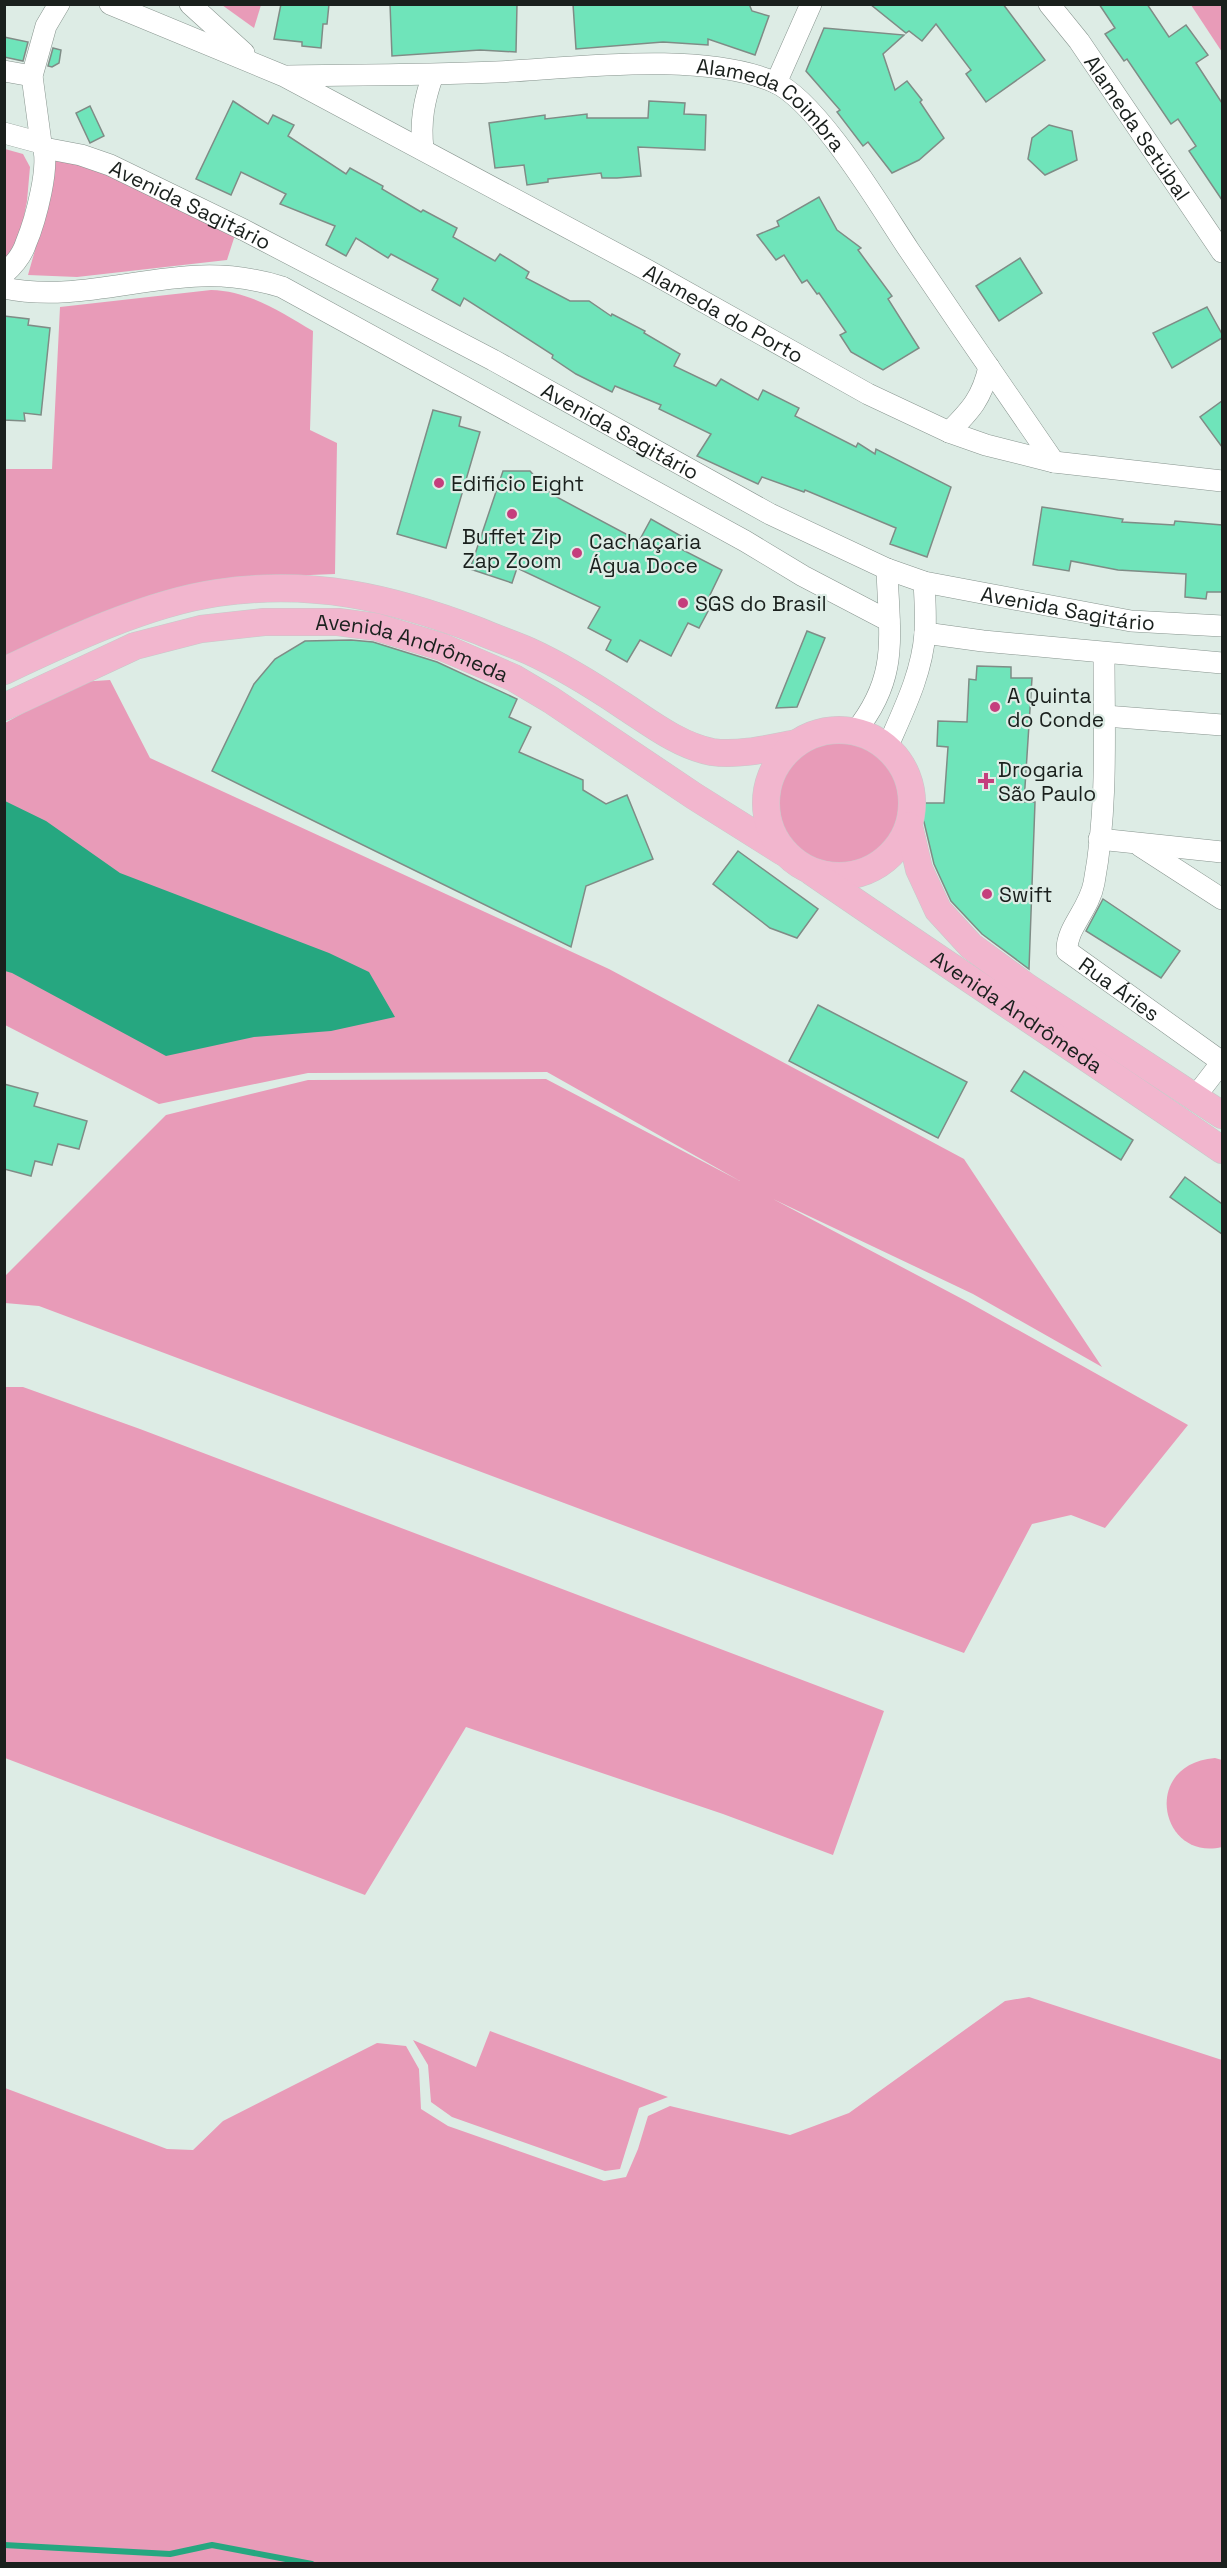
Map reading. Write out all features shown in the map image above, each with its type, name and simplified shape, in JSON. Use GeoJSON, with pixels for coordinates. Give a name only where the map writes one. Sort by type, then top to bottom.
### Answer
{"type":"FeatureCollection","features":[{"type":"Feature","properties":{"kind":"main road","name":"Avenida Andrômeda"},"geometry":{"type":"LineString","coordinates":[[4,671],[99,629],[156,609],[216,593],[267,589],[337,591],[364,595],[414,609],[530,651],[602,692],[658,728],[686,743],[711,752],[738,752],[797,743]]}},
{"type":"Feature","properties":{"kind":"main road","name":"Avenida Andrômeda"},"geometry":{"type":"LineString","coordinates":[[4,707],[135,646],[201,629],[264,622],[338,622],[376,627],[442,647],[514,678],[551,699],[694,796],[783,852]]}},
{"type":"Feature","properties":{"kind":"main road"},"geometry":{"type":"LineString","coordinates":[[835,730],[855,732],[887,748],[898,761],[911,792],[912,809],[909,826],[900,844],[885,860],[867,871],[847,876],[812,872],[783,852],[770,830],[765,806],[768,782],[779,760],[797,743],[815,734],[835,730]]}},
{"type":"Feature","properties":{"kind":"main road","name":"Avenida Andrômeda"},"geometry":{"type":"LineString","coordinates":[[909,826],[920,869],[938,910],[971,946],[1027,987],[1222,1115]]}},
{"type":"Feature","properties":{"kind":"main road","name":"Avenida Andrômeda"},"geometry":{"type":"LineString","coordinates":[[812,872],[1222,1150]]}},
{"type":"Feature","properties":{"kind":"street"},"geometry":{"type":"LineString","coordinates":[[4,274],[18,259],[26,244],[40,194],[45,158],[32,76],[46,26],[59,4]]}},
{"type":"Feature","properties":{"kind":"street","name":"Alameda do Porto"},"geometry":{"type":"LineString","coordinates":[[110,4],[284,76],[647,270],[868,394],[949,432],[986,445],[1054,462],[1222,481]]}},
{"type":"Feature","properties":{"kind":"street","name":"Alameda do Porto"},"geometry":{"type":"LineString","coordinates":[[190,4],[253,62]]}},
{"type":"Feature","properties":{"kind":"street"},"geometry":{"type":"LineString","coordinates":[[776,83],[811,4]]}},
{"type":"Feature","properties":{"kind":"street","name":"Alameda Setúbal"},"geometry":{"type":"LineString","coordinates":[[1049,4],[1079,41],[1222,252]]}},
{"type":"Feature","properties":{"kind":"street","name":"Alameda Coimbra"},"geometry":{"type":"LineString","coordinates":[[284,76],[433,75],[648,64],[721,68],[740,71],[776,83],[810,110],[848,160],[1054,462]]}},
{"type":"Feature","properties":{"kind":"street"},"geometry":{"type":"LineString","coordinates":[[4,71],[32,76]]}},
{"type":"Feature","properties":{"kind":"street"},"geometry":{"type":"LineString","coordinates":[[423,149],[420,129],[422,111],[433,75]]}},
{"type":"Feature","properties":{"kind":"street","name":"Avenida Sagitário"},"geometry":{"type":"LineString","coordinates":[[4,133],[110,165],[244,230],[494,360],[770,514],[887,569],[924,582],[1131,621],[1222,626]]}},
{"type":"Feature","properties":{"kind":"street","name":"Avenida Sagitário"},"geometry":{"type":"LineString","coordinates":[[4,288],[38,292],[75,292],[200,276],[259,280],[282,287],[745,541],[803,576],[889,621]]}},
{"type":"Feature","properties":{"kind":"street"},"geometry":{"type":"LineString","coordinates":[[949,432],[978,400],[984,390],[989,367]]}},
{"type":"Feature","properties":{"kind":"street"},"geometry":{"type":"LineString","coordinates":[[855,732],[869,715],[888,673],[891,651],[887,569]]}},
{"type":"Feature","properties":{"kind":"street"},"geometry":{"type":"LineString","coordinates":[[887,748],[909,699],[920,665],[925,633],[924,582]]}},
{"type":"Feature","properties":{"kind":"street","name":"Avenida Sagitário"},"geometry":{"type":"LineString","coordinates":[[925,633],[944,637],[1222,663]]}},
{"type":"Feature","properties":{"kind":"street","name":"Rua Áries"},"geometry":{"type":"LineString","coordinates":[[1104,653],[1105,716],[1099,839],[1093,886],[1088,904],[1068,935],[1066,951],[1222,1062]]}},
{"type":"Feature","properties":{"kind":"street"},"geometry":{"type":"LineString","coordinates":[[1105,716],[1222,724]]}},
{"type":"Feature","properties":{"kind":"street"},"geometry":{"type":"LineString","coordinates":[[1099,839],[1222,852]]}},
{"type":"Feature","properties":{"kind":"street"},"geometry":{"type":"LineString","coordinates":[[1136,844],[1222,899]]}},
{"type":"Feature","properties":{"kind":"street"},"geometry":{"type":"LineString","coordinates":[[1195,1097],[1222,1062]]}},
{"type":"Feature","properties":{"kind":"shaded area"},"geometry":{"type":"Polygon","coordinates":[[[222,5],[261,5],[254,28],[222,5]]]}},
{"type":"Feature","properties":{"kind":"shaded area"},"geometry":{"type":"Polygon","coordinates":[[[1191,5],[1222,5],[1222,52],[1191,5]]]}},
{"type":"Feature","properties":{"kind":"shaded area"},"geometry":{"type":"Polygon","coordinates":[[[5,149],[23,154],[30,167],[21,232],[5,259],[5,149]]]}},
{"type":"Feature","properties":{"kind":"shaded area"},"geometry":{"type":"Polygon","coordinates":[[[52,154],[87,161],[235,235],[227,260],[77,277],[28,275],[37,243],[52,154]]]}},
{"type":"Feature","properties":{"kind":"shaded area"},"geometry":{"type":"Polygon","coordinates":[[[211,290],[252,298],[313,331],[310,430],[337,443],[335,574],[261,577],[5,656],[5,469],[52,469],[60,307],[211,290]]]}},
{"type":"Feature","properties":{"kind":"shaded area"},"geometry":{"type":"Polygon","coordinates":[[[110,680],[150,758],[609,969],[964,1159],[1102,1367],[973,1294],[773,1199],[968,1302],[1188,1425],[1105,1528],[1071,1515],[1032,1524],[964,1653],[39,1306],[5,1303],[5,1276],[166,1115],[308,1080],[546,1079],[740,1181],[547,1072],[308,1073],[159,1104],[5,1025],[5,723],[79,682],[110,680]]]}},
{"type":"Feature","properties":{"kind":"shaded area"},"geometry":{"type":"Polygon","coordinates":[[[840,739],[864,744],[885,757],[898,778],[903,802],[898,826],[885,847],[864,860],[840,865],[816,860],[795,847],[782,826],[777,802],[782,778],[795,757],[816,744],[840,739]]]}},
{"type":"Feature","properties":{"kind":"shaded area"},"geometry":{"type":"Polygon","coordinates":[[[5,801],[46,821],[120,873],[329,953],[369,972],[395,1017],[331,1031],[254,1037],[166,1056],[5,971],[5,801]]]}},
{"type":"Feature","properties":{"kind":"shaded area"},"geometry":{"type":"Polygon","coordinates":[[[5,1387],[23,1387],[140,1429],[884,1711],[833,1855],[723,1814],[466,1727],[365,1895],[5,1758],[5,1387]]]}},
{"type":"Feature","properties":{"kind":"shaded area"},"geometry":{"type":"Polygon","coordinates":[[[1215,1758],[1222,1760],[1222,1847],[1201,1848],[1184,1840],[1173,1827],[1167,1810],[1168,1793],[1176,1777],[1191,1764],[1215,1758]]]}},
{"type":"Feature","properties":{"kind":"shaded area"},"geometry":{"type":"Polygon","coordinates":[[[1029,1997],[1222,2060],[1222,2563],[5,2563],[5,2088],[167,2149],[193,2150],[223,2121],[377,2043],[406,2046],[419,2069],[421,2109],[448,2126],[604,2181],[626,2177],[648,2116],[670,2106],[790,2135],[849,2113],[1005,2001],[1029,1997]]]}},
{"type":"Feature","properties":{"kind":"shaded area"},"geometry":{"type":"Polygon","coordinates":[[[490,2031],[668,2097],[639,2108],[620,2169],[605,2171],[452,2117],[431,2102],[428,2065],[413,2040],[476,2067],[490,2031]]]}},
{"type":"Feature","properties":{"kind":"building"},"geometry":{"type":"Polygon","coordinates":[[[281,4],[329,4],[327,24],[323,24],[321,48],[302,46],[302,42],[274,39],[281,4]]]}},
{"type":"Feature","properties":{"kind":"building"},"geometry":{"type":"Polygon","coordinates":[[[390,4],[517,4],[516,52],[480,50],[392,56],[390,4]]]}},
{"type":"Feature","properties":{"kind":"building"},"geometry":{"type":"Polygon","coordinates":[[[573,4],[749,4],[752,11],[769,16],[755,55],[708,39],[708,45],[663,42],[576,49],[573,4]]]}},
{"type":"Feature","properties":{"kind":"building"},"geometry":{"type":"Polygon","coordinates":[[[870,4],[1003,4],[1045,60],[986,102],[966,74],[971,70],[936,24],[922,41],[909,31],[906,33],[870,4]]]}},
{"type":"Feature","properties":{"kind":"building"},"geometry":{"type":"Polygon","coordinates":[[[1099,4],[1147,4],[1169,37],[1186,25],[1208,55],[1196,63],[1222,103],[1222,200],[1189,151],[1196,146],[1178,119],[1171,124],[1127,59],[1124,61],[1105,34],[1115,28],[1099,4]]]}},
{"type":"Feature","properties":{"kind":"building"},"geometry":{"type":"Polygon","coordinates":[[[824,28],[904,35],[883,54],[895,90],[907,81],[922,100],[920,102],[944,138],[919,160],[892,173],[868,142],[863,146],[837,112],[840,110],[806,71],[824,28]]]}},
{"type":"Feature","properties":{"kind":"building"},"geometry":{"type":"Polygon","coordinates":[[[4,37],[28,42],[23,61],[4,57],[4,37]]]}},
{"type":"Feature","properties":{"kind":"building"},"geometry":{"type":"Polygon","coordinates":[[[53,48],[61,50],[59,63],[52,67],[48,66],[53,48]]]}},
{"type":"Feature","properties":{"kind":"building"},"geometry":{"type":"Polygon","coordinates":[[[233,101],[268,124],[273,115],[294,125],[288,136],[346,174],[350,168],[383,186],[382,189],[421,212],[423,210],[457,228],[453,237],[495,261],[500,254],[529,272],[526,278],[570,301],[589,301],[611,316],[612,314],[645,331],[644,333],[680,354],[674,366],[716,386],[721,379],[758,400],[763,390],[799,408],[795,416],[856,447],[858,443],[875,454],[876,449],[951,487],[927,557],[890,544],[896,528],[805,490],[804,492],[762,477],[758,484],[697,456],[711,434],[659,409],[661,405],[615,386],[612,392],[576,374],[552,358],[553,355],[464,298],[460,306],[432,290],[438,279],[391,254],[388,258],[356,238],[346,256],[326,245],[335,226],[280,204],[286,194],[241,172],[231,195],[196,179],[233,101]]]}},
{"type":"Feature","properties":{"kind":"building"},"geometry":{"type":"Polygon","coordinates":[[[649,101],[685,103],[684,114],[706,115],[705,150],[638,147],[641,176],[602,178],[601,173],[548,179],[548,182],[527,185],[524,165],[495,168],[489,123],[545,115],[545,119],[587,114],[587,118],[648,118],[649,101]]]}},
{"type":"Feature","properties":{"kind":"building"},"geometry":{"type":"Polygon","coordinates":[[[90,106],[104,136],[90,143],[76,113],[90,106]]]}},
{"type":"Feature","properties":{"kind":"building"},"geometry":{"type":"Polygon","coordinates":[[[1049,125],[1072,131],[1077,160],[1045,175],[1028,159],[1032,138],[1049,125]]]}},
{"type":"Feature","properties":{"kind":"building"},"geometry":{"type":"Polygon","coordinates":[[[819,197],[837,230],[861,248],[858,250],[892,296],[888,299],[919,348],[883,370],[851,352],[840,335],[846,332],[819,293],[817,294],[807,280],[802,283],[784,255],[776,260],[757,235],[779,226],[777,221],[819,197]]]}},
{"type":"Feature","properties":{"kind":"building"},"geometry":{"type":"Polygon","coordinates":[[[1020,258],[1042,293],[999,321],[976,286],[1020,258]]]}},
{"type":"Feature","properties":{"kind":"building"},"geometry":{"type":"Polygon","coordinates":[[[1207,307],[1222,338],[1172,368],[1153,333],[1207,307]]]}},
{"type":"Feature","properties":{"kind":"building"},"geometry":{"type":"Polygon","coordinates":[[[4,316],[29,319],[28,325],[50,328],[41,415],[24,413],[25,421],[4,420],[4,316]]]}},
{"type":"Feature","properties":{"kind":"building"},"geometry":{"type":"Polygon","coordinates":[[[1222,401],[1222,447],[1200,417],[1222,401]]]}},
{"type":"Feature","properties":{"kind":"building","name":"Edificio Eight"},"geometry":{"type":"Polygon","coordinates":[[[433,410],[461,417],[459,426],[480,432],[446,548],[397,534],[433,410]]]}},
{"type":"Feature","properties":{"kind":"building"},"geometry":{"type":"Polygon","coordinates":[[[503,471],[530,471],[551,494],[639,541],[651,519],[681,536],[675,546],[722,570],[709,597],[714,600],[699,628],[688,623],[671,656],[640,640],[627,662],[606,650],[611,640],[588,628],[600,607],[517,568],[512,583],[470,569],[503,471]]]}},
{"type":"Feature","properties":{"kind":"building"},"geometry":{"type":"Polygon","coordinates":[[[1042,507],[1123,519],[1122,522],[1174,525],[1175,521],[1222,525],[1222,592],[1207,592],[1206,599],[1185,597],[1186,574],[1118,570],[1071,561],[1069,571],[1033,565],[1042,507]]]}},
{"type":"Feature","properties":{"kind":"building"},"geometry":{"type":"Polygon","coordinates":[[[807,631],[825,638],[797,707],[776,708],[807,631]]]}},
{"type":"Feature","properties":{"kind":"building"},"geometry":{"type":"Polygon","coordinates":[[[305,641],[373,642],[437,662],[517,699],[509,717],[531,727],[519,752],[583,780],[583,790],[606,804],[627,795],[653,859],[586,886],[571,947],[212,771],[254,684],[275,659],[305,641]]]}},
{"type":"Feature","properties":{"kind":"building"},"geometry":{"type":"Polygon","coordinates":[[[977,666],[1011,667],[1011,678],[1032,678],[1024,802],[1035,802],[1029,969],[982,934],[951,901],[934,864],[924,822],[920,815],[924,803],[944,803],[948,747],[937,746],[938,721],[967,722],[969,679],[976,680],[977,666]]]}},
{"type":"Feature","properties":{"kind":"building"},"geometry":{"type":"Polygon","coordinates":[[[738,851],[818,909],[797,938],[770,928],[713,884],[738,851]]]}},
{"type":"Feature","properties":{"kind":"building"},"geometry":{"type":"Polygon","coordinates":[[[1103,899],[1180,951],[1161,978],[1086,931],[1103,899]]]}},
{"type":"Feature","properties":{"kind":"building"},"geometry":{"type":"Polygon","coordinates":[[[818,1005],[967,1082],[938,1138],[789,1061],[818,1005]]]}},
{"type":"Feature","properties":{"kind":"building"},"geometry":{"type":"Polygon","coordinates":[[[1024,1071],[1133,1140],[1121,1160],[1011,1091],[1024,1071]]]}},
{"type":"Feature","properties":{"kind":"building"},"geometry":{"type":"Polygon","coordinates":[[[4,1084],[38,1093],[34,1106],[87,1121],[79,1149],[58,1144],[52,1165],[35,1161],[31,1176],[4,1169],[4,1084]]]}},
{"type":"Feature","properties":{"kind":"building"},"geometry":{"type":"Polygon","coordinates":[[[1185,1177],[1222,1204],[1222,1234],[1170,1197],[1185,1177]]]}},
{"type":"Feature","properties":{"kind":"waterway"},"geometry":{"type":"LineString","coordinates":[[4,2545],[170,2554],[212,2545],[312,2564]]}},
{"type":"Feature","properties":{"kind":"place","name":"Edificio Eight"},"geometry":{"type":"Point","coordinates":[439,483]}},
{"type":"Feature","properties":{"kind":"place","name":"Buffet Zip Zap Zoom"},"geometry":{"type":"Point","coordinates":[512,514]}},
{"type":"Feature","properties":{"kind":"place","name":"Cachaçaria Água Doce"},"geometry":{"type":"Point","coordinates":[577,553]}},
{"type":"Feature","properties":{"kind":"place","name":"SGS do Brasil"},"geometry":{"type":"Point","coordinates":[683,603]}},
{"type":"Feature","properties":{"kind":"place","name":"A Quinta do Conde"},"geometry":{"type":"Point","coordinates":[995,707]}},
{"type":"Feature","properties":{"kind":"place","name":"Drogaria São Paulo"},"geometry":{"type":"Point","coordinates":[986,781]}},
{"type":"Feature","properties":{"kind":"place","name":"Swift"},"geometry":{"type":"Point","coordinates":[987,894]}}]}
